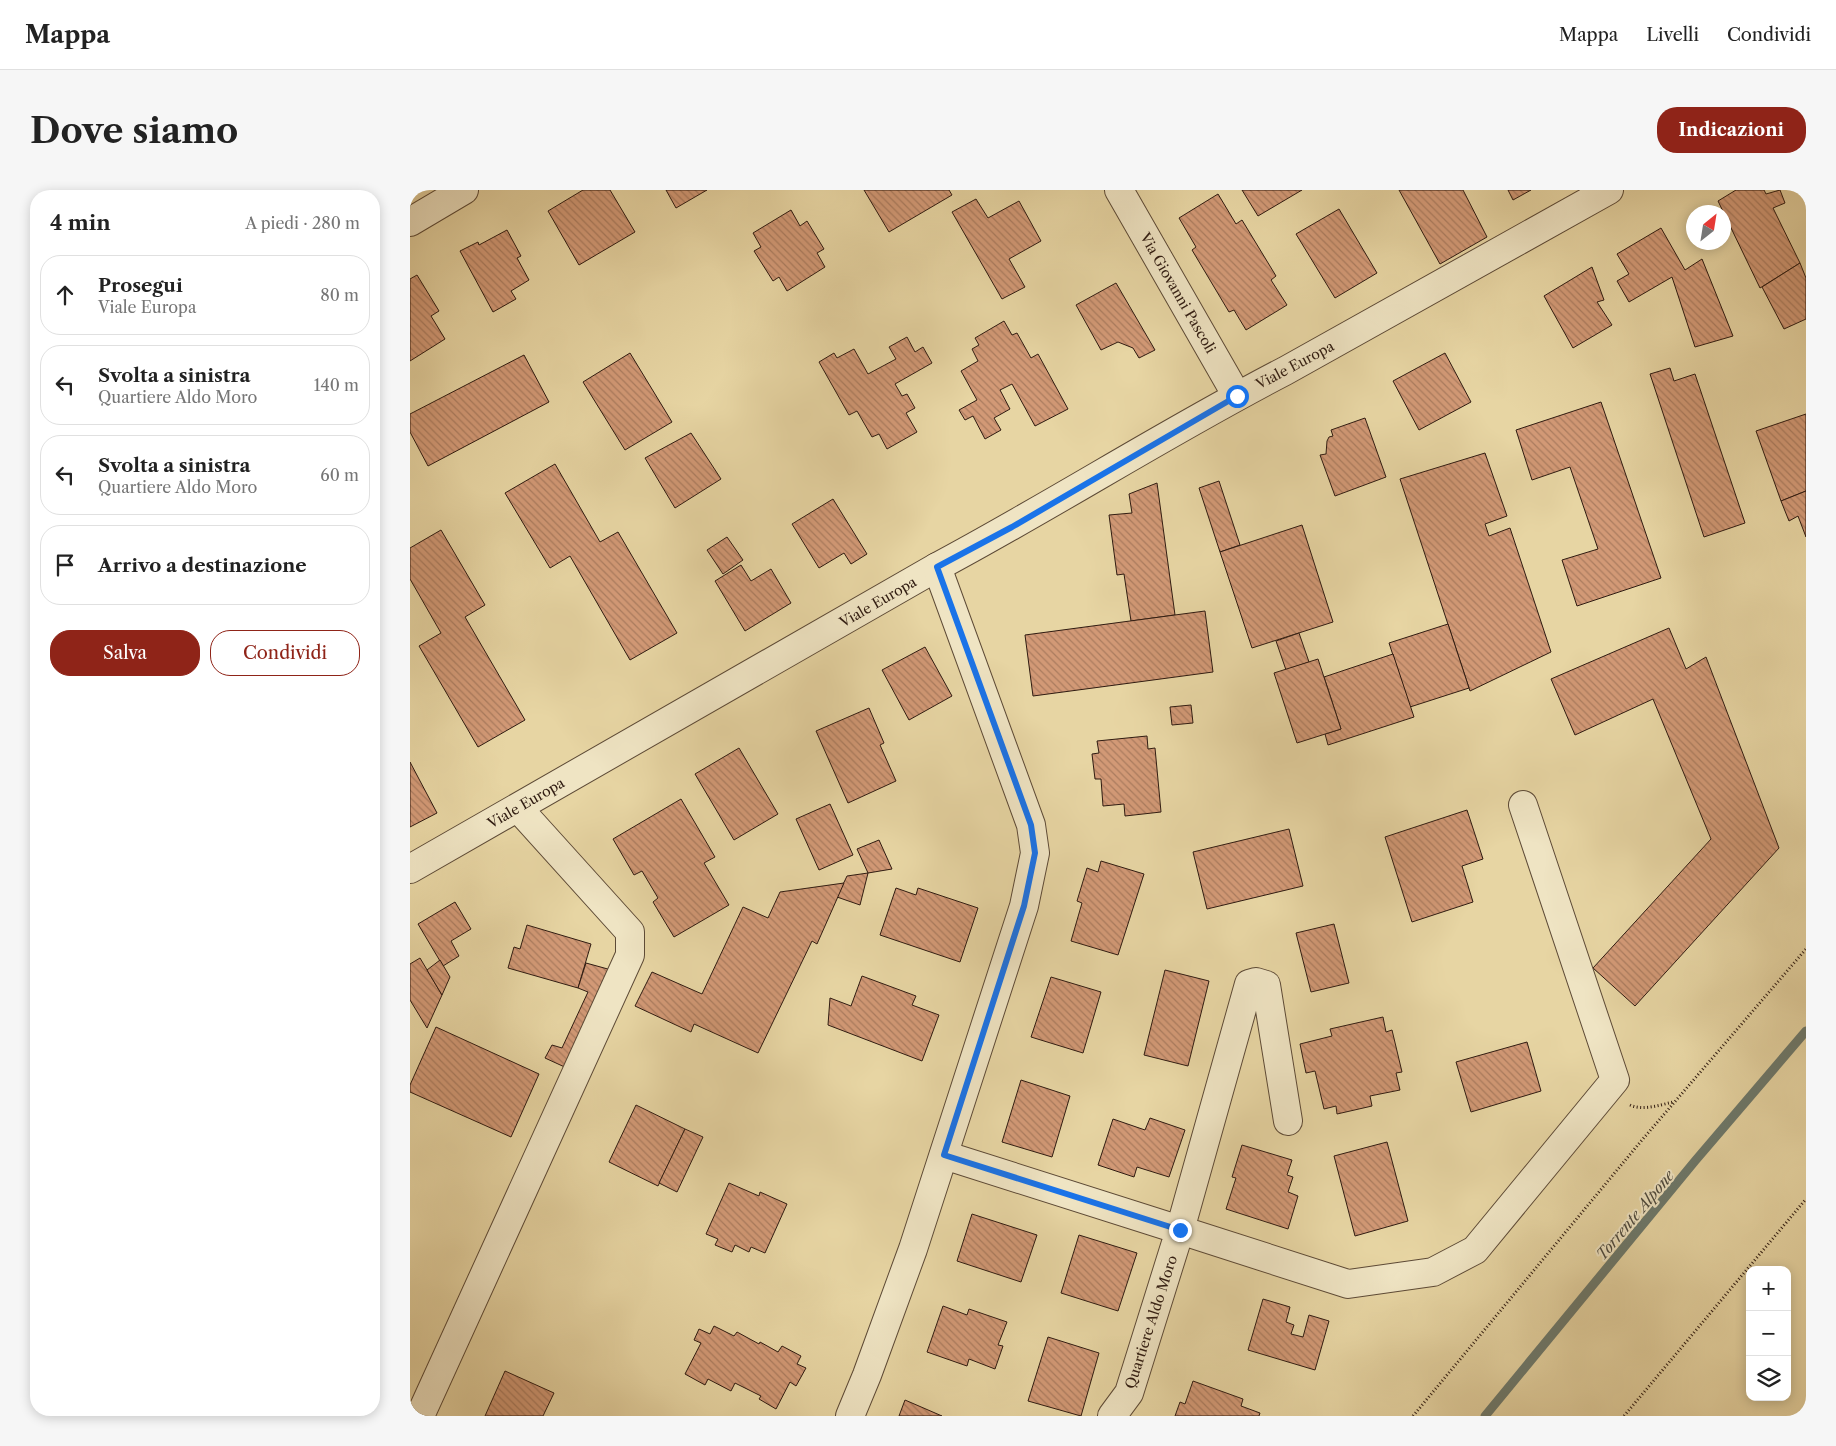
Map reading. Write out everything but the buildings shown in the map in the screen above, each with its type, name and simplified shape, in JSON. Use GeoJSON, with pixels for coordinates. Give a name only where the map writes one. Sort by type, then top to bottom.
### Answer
{"type":"FeatureCollection","features":[{"type":"Feature","properties":{"kind":"street"},"geometry":{"type":"LineString","coordinates":[[410,222],[464,190]]}},
{"type":"Feature","properties":{"kind":"street","name":"Via Giovanni Pascoli"},"geometry":{"type":"LineString","coordinates":[[1119,190],[1237,396]]}},
{"type":"Feature","properties":{"kind":"street","name":"Viale Europa"},"geometry":{"type":"LineString","coordinates":[[410,869],[937,567],[1012,527],[1237,396],[1609,190]]}},
{"type":"Feature","properties":{"kind":"street"},"geometry":{"type":"LineString","coordinates":[[850,1416],[868,1374],[910,1258],[944,1155],[1024,906],[1035,853],[1031,825],[937,567]]}},
{"type":"Feature","properties":{"kind":"street"},"geometry":{"type":"LineString","coordinates":[[944,1155],[1348,1284],[1433,1272],[1475,1250],[1615,1080],[1523,805]]}},
{"type":"Feature","properties":{"kind":"street"},"geometry":{"type":"LineString","coordinates":[[420,1416],[630,954],[630,932],[518,808]]}},
{"type":"Feature","properties":{"kind":"street","name":"Quartiere Aldo Moro"},"geometry":{"type":"LineString","coordinates":[[1112,1416],[1129,1393],[1180,1230],[1249,984],[1256,982],[1266,985],[1288,1121]]}},
{"type":"Feature","properties":{"kind":"path"},"geometry":{"type":"LineString","coordinates":[[1413,1416],[1674,1102],[1806,949]]}},
{"type":"Feature","properties":{"kind":"path"},"geometry":{"type":"LineString","coordinates":[[1605,1092],[1634,1107],[1648,1107],[1674,1102]]}},
{"type":"Feature","properties":{"kind":"path"},"geometry":{"type":"LineString","coordinates":[[1624,1416],[1806,1199]]}},
{"type":"Feature","properties":{"kind":"waterway","name":"Torrente Alpone"},"geometry":{"type":"LineString","coordinates":[[1485,1416],[1695,1161],[1806,1031]]}},
{"type":"Feature","properties":{"kind":"route"},"geometry":{"type":"LineString","coordinates":[[1180,1230],[944,1155],[1024,906],[1035,853],[1031,825],[937,567],[1012,527],[1237,396]]}}]}
